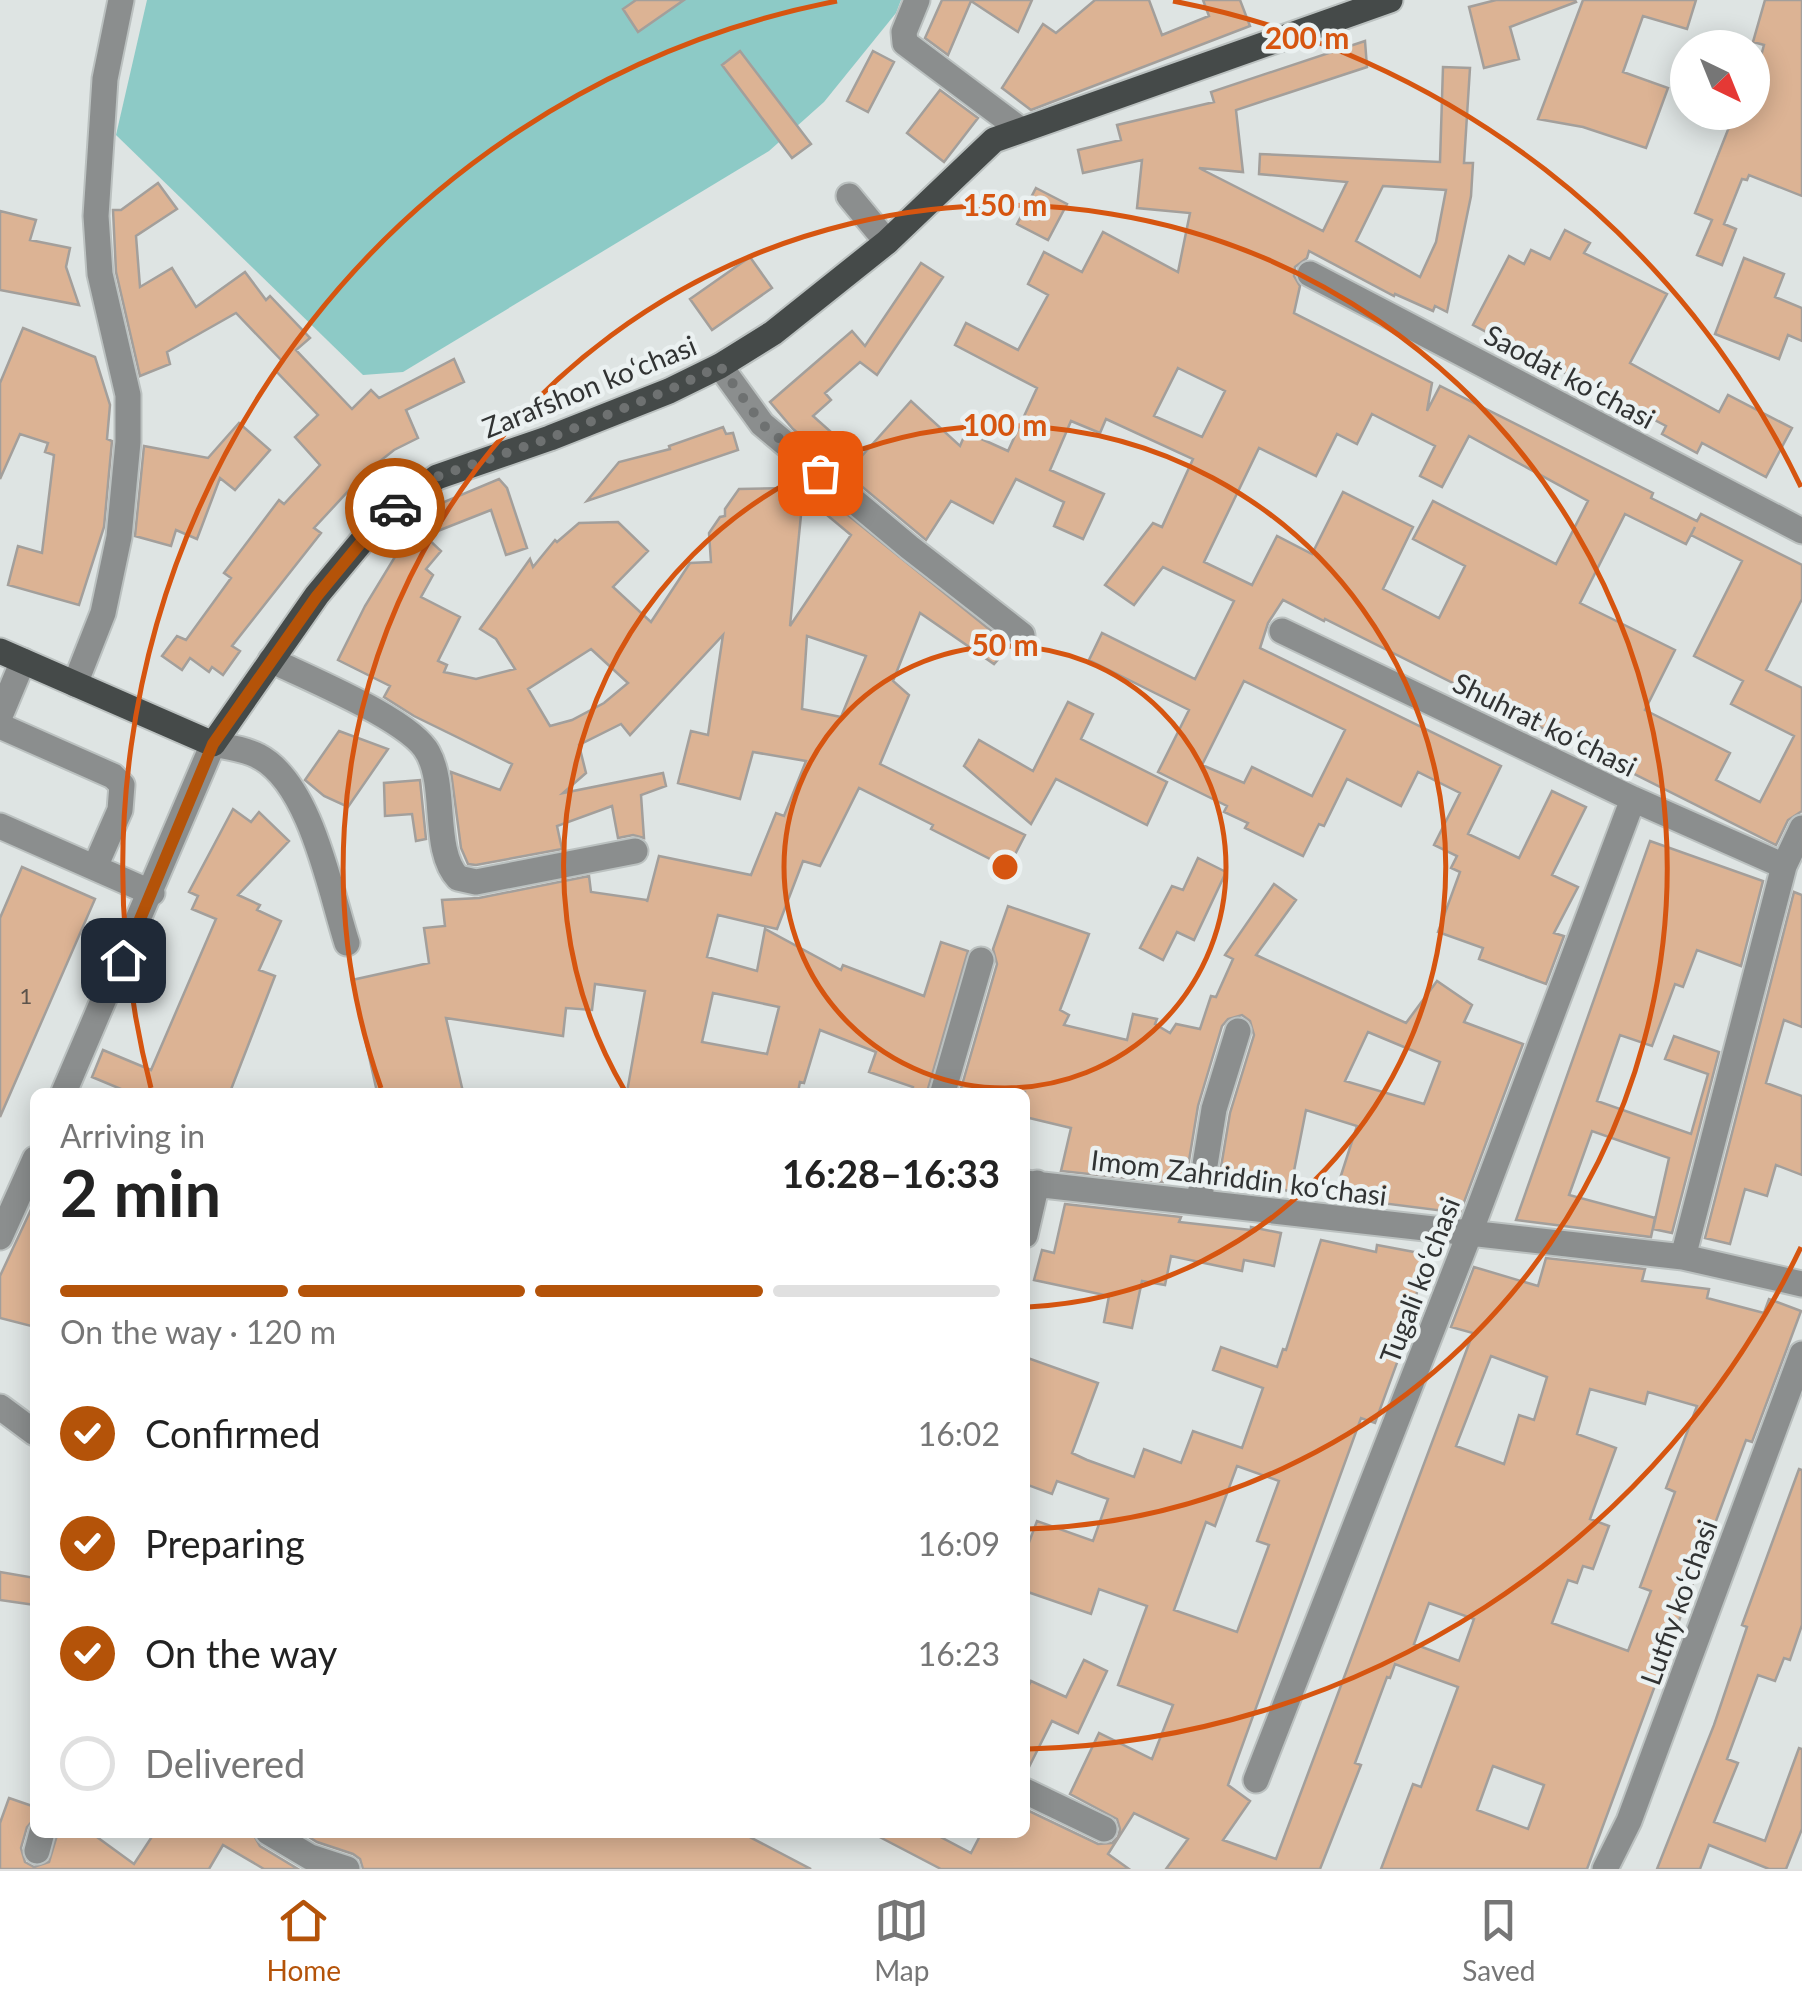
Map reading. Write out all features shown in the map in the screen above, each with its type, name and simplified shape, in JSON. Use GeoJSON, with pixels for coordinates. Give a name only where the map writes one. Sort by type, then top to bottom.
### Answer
{"type":"FeatureCollection","features":[{"type":"Feature","properties":{"kind":"main road","name":"Zarafshon koʻchasi"},"geometry":{"type":"LineString","coordinates":[[213,744],[317,596],[382,517],[436,477],[567,431],[720,366],[773,333],[887,242],[994,140],[1390,0]]}},
{"type":"Feature","properties":{"kind":"main road"},"geometry":{"type":"LineString","coordinates":[[12,656],[213,744]]}},
{"type":"Feature","properties":{"kind":"street"},"geometry":{"type":"LineString","coordinates":[[75,684],[103,612],[119,538],[128,442],[128,394],[100,274],[96,216],[105,79],[121,0]]}},
{"type":"Feature","properties":{"kind":"street"},"geometry":{"type":"LineString","coordinates":[[917,0],[904,32],[905,43],[1021,130]]}},
{"type":"Feature","properties":{"kind":"street"},"geometry":{"type":"LineString","coordinates":[[849,196],[887,242]]}},
{"type":"Feature","properties":{"kind":"street","name":"Saodat koʻchasi"},"geometry":{"type":"LineString","coordinates":[[1310,274],[1802,530]]}},
{"type":"Feature","properties":{"kind":"street"},"geometry":{"type":"LineString","coordinates":[[720,366],[762,424],[908,547],[1022,635]]}},
{"type":"Feature","properties":{"kind":"street","name":"Shuhrat koʻchasi"},"geometry":{"type":"LineString","coordinates":[[1282,631],[1632,799],[1784,866]]}},
{"type":"Feature","properties":{"kind":"street"},"geometry":{"type":"LineString","coordinates":[[0,716],[12,656]]}},
{"type":"Feature","properties":{"kind":"street"},"geometry":{"type":"LineString","coordinates":[[271,660],[404,728],[424,746],[435,772],[448,860],[458,878],[476,882],[635,850]]}},
{"type":"Feature","properties":{"kind":"street"},"geometry":{"type":"LineString","coordinates":[[0,726],[113,776],[122,784],[120,810],[94,867]]}},
{"type":"Feature","properties":{"kind":"street"},"geometry":{"type":"LineString","coordinates":[[213,744],[260,756],[291,787],[312,831],[347,943]]}},
{"type":"Feature","properties":{"kind":"street","name":"Zarafshon koʻchasi"},"geometry":{"type":"LineString","coordinates":[[66,1088],[213,744]]}},
{"type":"Feature","properties":{"kind":"street","name":"Tugali koʻchasi"},"geometry":{"type":"LineString","coordinates":[[1256,1780],[1470,1235],[1632,799]]}},
{"type":"Feature","properties":{"kind":"street"},"geometry":{"type":"LineString","coordinates":[[0,826],[152,893]]}},
{"type":"Feature","properties":{"kind":"street"},"geometry":{"type":"LineString","coordinates":[[1683,1257],[1784,866],[1802,828]]}},
{"type":"Feature","properties":{"kind":"street"},"geometry":{"type":"LineString","coordinates":[[945,1088],[982,960]]}},
{"type":"Feature","properties":{"kind":"street"},"geometry":{"type":"LineString","coordinates":[[1199,1202],[1214,1109],[1238,1031]]}},
{"type":"Feature","properties":{"kind":"street"},"geometry":{"type":"LineString","coordinates":[[0,1237],[30,1175]]}},
{"type":"Feature","properties":{"kind":"street","name":"Imom Zahriddin koʻchasi"},"geometry":{"type":"LineString","coordinates":[[1031,1183],[1683,1257],[1802,1284]]}},
{"type":"Feature","properties":{"kind":"street","name":"Lutfiy koʻchasi"},"geometry":{"type":"LineString","coordinates":[[1605,1869],[1629,1821],[1802,1354]]}},
{"type":"Feature","properties":{"kind":"street"},"geometry":{"type":"LineString","coordinates":[[0,1407],[30,1429]]}},
{"type":"Feature","properties":{"kind":"street"},"geometry":{"type":"LineString","coordinates":[[1030,1794],[1104,1829]]}},
{"type":"Feature","properties":{"kind":"street"},"geometry":{"type":"LineString","coordinates":[[278,1838],[310,1857],[347,1869]]}},
{"type":"Feature","properties":{"kind":"shaded area"},"geometry":{"type":"Polygon","coordinates":[[[147,0],[901,0],[896,13],[824,102],[769,151],[403,372],[363,375],[116,135],[147,0]]]}},
{"type":"Feature","properties":{"kind":"building"},"geometry":{"type":"Polygon","coordinates":[[[636,0],[684,0],[638,32],[623,9],[636,0]]]}},
{"type":"Feature","properties":{"kind":"building"},"geometry":{"type":"Polygon","coordinates":[[[942,0],[1032,0],[1018,32],[971,1],[948,55],[925,38],[942,0]]]}},
{"type":"Feature","properties":{"kind":"building"},"geometry":{"type":"Polygon","coordinates":[[[1095,0],[1149,0],[1162,35],[1209,16],[1203,0],[1240,0],[1250,26],[1031,110],[1002,88],[1043,24],[1056,33],[1095,0]]]}},
{"type":"Feature","properties":{"kind":"building"},"geometry":{"type":"Polygon","coordinates":[[[1496,0],[1576,2],[1510,27],[1519,59],[1484,68],[1469,7],[1496,0]]]}},
{"type":"Feature","properties":{"kind":"building"},"geometry":{"type":"Polygon","coordinates":[[[1583,0],[1696,0],[1687,29],[1643,16],[1623,72],[1668,88],[1646,148],[1583,127],[1538,119],[1583,0]]]}},
{"type":"Feature","properties":{"kind":"building"},"geometry":{"type":"Polygon","coordinates":[[[1765,0],[1802,0],[1802,196],[1749,175],[1747,180],[1742,179],[1724,224],[1736,229],[1722,265],[1697,255],[1712,220],[1695,213],[1728,130],[1770,130],[1770,30],[1756,30],[1765,0]]]}},
{"type":"Feature","properties":{"kind":"building"},"geometry":{"type":"Polygon","coordinates":[[[1365,41],[1367,67],[1236,110],[1243,172],[1199,168],[1323,231],[1347,182],[1259,174],[1260,154],[1440,162],[1443,67],[1470,68],[1464,163],[1473,163],[1471,196],[1447,312],[1435,306],[1433,311],[1394,296],[1309,251],[1307,258],[1295,267],[1294,276],[1300,286],[1294,313],[1432,383],[1427,411],[1440,386],[1653,493],[1651,498],[1697,521],[1701,514],[1802,565],[1802,599],[1766,670],[1802,688],[1802,811],[1788,820],[1776,845],[1283,600],[1268,623],[1260,648],[1501,766],[1468,834],[1519,858],[1552,791],[1586,807],[1552,875],[1578,887],[1554,933],[1564,936],[1546,984],[1479,959],[1483,948],[1438,932],[1460,872],[1451,868],[1457,856],[1434,845],[1460,793],[1418,772],[1401,806],[1347,779],[1324,826],[1319,824],[1303,856],[1245,828],[1248,823],[1224,812],[1227,806],[1158,772],[1189,710],[1089,660],[1102,633],[1195,679],[1234,601],[1163,567],[1134,605],[1105,585],[1153,523],[1162,527],[1193,459],[1106,419],[1100,433],[1071,421],[1050,470],[1104,494],[1083,539],[1054,526],[1064,502],[1016,479],[993,523],[951,501],[926,540],[793,429],[770,402],[852,331],[865,346],[921,263],[943,277],[877,375],[860,362],[825,393],[831,400],[813,416],[860,458],[911,401],[960,446],[966,432],[1008,451],[1037,388],[955,345],[966,323],[1018,350],[1048,295],[1028,284],[1044,252],[1082,272],[1103,232],[1178,272],[1190,213],[1137,208],[1142,160],[1083,173],[1078,150],[1121,140],[1117,125],[1214,102],[1211,92],[1365,41]],[[1383,186],[1356,241],[1420,277],[1436,242],[1446,190],[1383,186]],[[1178,368],[1154,416],[1202,437],[1225,391],[1178,368]],[[1372,414],[1357,444],[1337,434],[1316,476],[1259,448],[1204,562],[1252,585],[1277,536],[1312,554],[1343,492],[1413,527],[1383,589],[1439,618],[1465,566],[1413,539],[1433,501],[1556,564],[1588,501],[1469,436],[1442,487],[1420,476],[1435,446],[1372,414]],[[1625,514],[1580,603],[1675,650],[1645,710],[1730,753],[1716,780],[1760,802],[1794,736],[1731,704],[1743,681],[1694,656],[1742,561],[1691,535],[1695,527],[1686,544],[1625,514]],[[1244,681],[1202,765],[1244,783],[1252,767],[1312,796],[1345,730],[1244,681]]]}},
{"type":"Feature","properties":{"kind":"building"},"geometry":{"type":"Polygon","coordinates":[[[740,51],[811,144],[792,158],[722,65],[740,51]]]}},
{"type":"Feature","properties":{"kind":"building"},"geometry":{"type":"Polygon","coordinates":[[[873,51],[894,62],[868,112],[847,101],[873,51]]]}},
{"type":"Feature","properties":{"kind":"building"},"geometry":{"type":"Polygon","coordinates":[[[940,90],[978,118],[944,162],[907,133],[940,90]]]}},
{"type":"Feature","properties":{"kind":"building"},"geometry":{"type":"Polygon","coordinates":[[[158,183],[177,209],[136,236],[140,287],[172,268],[196,307],[245,272],[266,300],[270,296],[310,338],[296,350],[352,409],[371,390],[379,398],[454,359],[464,382],[406,410],[418,438],[394,450],[365,473],[314,528],[321,533],[232,646],[240,651],[223,675],[212,667],[209,672],[190,658],[182,670],[162,656],[177,636],[186,640],[231,578],[224,573],[279,500],[284,504],[320,465],[295,437],[318,415],[275,370],[283,362],[236,313],[167,352],[170,364],[140,376],[116,272],[113,210],[121,210],[158,183]]]}},
{"type":"Feature","properties":{"kind":"building"},"geometry":{"type":"Polygon","coordinates":[[[1036,188],[1067,204],[1048,240],[1017,224],[1036,188]]]}},
{"type":"Feature","properties":{"kind":"building"},"geometry":{"type":"Polygon","coordinates":[[[0,211],[36,220],[30,240],[70,248],[66,267],[79,305],[0,290],[0,211]]]}},
{"type":"Feature","properties":{"kind":"building"},"geometry":{"type":"Polygon","coordinates":[[[1565,230],[1590,243],[1584,253],[1667,294],[1630,363],[1719,412],[1728,395],[1792,428],[1766,477],[1702,443],[1697,453],[1662,434],[1666,426],[1473,325],[1509,256],[1524,264],[1531,250],[1550,259],[1565,230]]]}},
{"type":"Feature","properties":{"kind":"building"},"geometry":{"type":"Polygon","coordinates":[[[750,257],[772,288],[712,330],[690,299],[750,257]]]}},
{"type":"Feature","properties":{"kind":"building"},"geometry":{"type":"Polygon","coordinates":[[[1744,258],[1784,274],[1775,297],[1802,308],[1802,341],[1788,335],[1779,359],[1715,334],[1744,258]]]}},
{"type":"Feature","properties":{"kind":"building"},"geometry":{"type":"Polygon","coordinates":[[[23,328],[95,357],[110,405],[107,439],[112,441],[104,527],[79,605],[8,585],[18,546],[42,553],[54,455],[45,452],[48,443],[20,434],[0,479],[0,383],[23,328]]]}},
{"type":"Feature","properties":{"kind":"building"},"geometry":{"type":"Polygon","coordinates":[[[239,423],[270,450],[235,490],[220,478],[197,539],[176,530],[171,546],[135,536],[144,446],[208,458],[239,423]]]}},
{"type":"Feature","properties":{"kind":"building"},"geometry":{"type":"Polygon","coordinates":[[[723,427],[726,434],[733,433],[738,450],[587,501],[619,462],[670,449],[669,446],[723,427]]]}},
{"type":"Feature","properties":{"kind":"building"},"geometry":{"type":"Polygon","coordinates":[[[802,478],[1010,646],[994,664],[920,613],[893,681],[909,695],[880,764],[1025,835],[1008,868],[859,788],[820,866],[803,861],[777,929],[718,915],[707,957],[757,971],[765,929],[841,970],[843,965],[924,996],[941,942],[968,951],[928,1088],[913,1088],[869,1072],[876,1052],[820,1030],[804,1083],[800,1082],[799,1088],[628,1088],[645,991],[595,984],[592,1010],[566,1008],[563,1036],[446,1018],[462,1088],[376,1088],[352,980],[429,963],[424,928],[445,926],[442,900],[479,898],[589,876],[591,892],[647,902],[659,856],[751,875],[776,813],[784,816],[806,761],[753,752],[740,799],[678,783],[691,731],[708,735],[723,635],[630,735],[621,724],[579,745],[586,773],[563,793],[663,773],[666,786],[641,795],[644,838],[618,838],[612,806],[557,826],[562,849],[468,864],[461,848],[451,772],[500,790],[512,764],[414,716],[384,697],[390,686],[338,660],[401,547],[380,554],[418,513],[499,479],[507,488],[527,548],[506,555],[491,510],[425,536],[441,551],[426,569],[433,575],[421,597],[460,617],[438,661],[447,665],[444,672],[476,679],[515,669],[496,639],[480,629],[530,559],[533,567],[555,540],[579,523],[618,522],[648,551],[613,587],[651,622],[690,563],[711,562],[709,533],[725,516],[725,509],[739,489],[795,488],[802,478]],[[803,495],[790,626],[851,535],[803,495]],[[807,636],[802,709],[841,717],[866,656],[807,636]],[[591,649],[528,689],[550,726],[572,720],[604,703],[628,683],[591,649]],[[713,993],[702,1042],[767,1054],[779,1007],[713,993]]]}},
{"type":"Feature","properties":{"kind":"building"},"geometry":{"type":"Polygon","coordinates":[[[1068,702],[1093,714],[1081,739],[1167,782],[1147,825],[1056,779],[1031,824],[964,766],[979,740],[1033,771],[1068,702]]]}},
{"type":"Feature","properties":{"kind":"building"},"geometry":{"type":"Polygon","coordinates":[[[339,731],[388,749],[348,807],[324,796],[305,780],[339,731]]]}},
{"type":"Feature","properties":{"kind":"building"},"geometry":{"type":"Polygon","coordinates":[[[420,780],[426,839],[416,841],[412,814],[385,816],[384,783],[420,780]]]}},
{"type":"Feature","properties":{"kind":"building"},"geometry":{"type":"Polygon","coordinates":[[[233,809],[251,822],[259,812],[289,841],[238,895],[260,905],[257,910],[281,921],[259,970],[275,976],[232,1088],[118,1088],[92,1077],[103,1050],[151,1070],[216,919],[192,909],[198,896],[189,892],[233,809]]]}},
{"type":"Feature","properties":{"kind":"building"},"geometry":{"type":"Polygon","coordinates":[[[1650,841],[1763,881],[1741,966],[1697,950],[1683,987],[1675,984],[1652,1046],[1620,1035],[1597,1101],[1691,1134],[1708,1074],[1665,1059],[1674,1036],[1719,1052],[1672,1233],[1653,1229],[1669,1158],[1592,1131],[1569,1195],[1655,1218],[1651,1237],[1516,1220],[1650,841]]]}},
{"type":"Feature","properties":{"kind":"building"},"geometry":{"type":"Polygon","coordinates":[[[1198,858],[1226,872],[1194,940],[1177,932],[1163,960],[1140,948],[1172,886],[1183,890],[1198,858]]]}},
{"type":"Feature","properties":{"kind":"building"},"geometry":{"type":"Polygon","coordinates":[[[22,867],[95,899],[0,1117],[0,918],[22,867]]]}},
{"type":"Feature","properties":{"kind":"building"},"geometry":{"type":"Polygon","coordinates":[[[1274,884],[1296,900],[1256,955],[1406,1023],[1437,981],[1472,1005],[1464,1022],[1523,1044],[1460,1213],[1334,1197],[1357,1126],[1306,1110],[1290,1191],[1219,1179],[1230,1113],[1254,1035],[1250,1021],[1242,1015],[1228,1019],[1222,1026],[1198,1106],[1186,1179],[1164,1176],[1163,1182],[1061,1171],[1071,1128],[1030,1118],[1030,1088],[961,1088],[997,964],[993,949],[1008,906],[1089,934],[1060,1010],[1069,1015],[1064,1025],[1127,1040],[1133,1014],[1157,1019],[1155,1024],[1170,1033],[1176,1024],[1200,1029],[1211,996],[1216,997],[1233,959],[1225,955],[1274,884]],[[1368,1032],[1345,1081],[1424,1104],[1440,1062],[1368,1032]]]}},
{"type":"Feature","properties":{"kind":"building"},"geometry":{"type":"Polygon","coordinates":[[[1794,892],[1802,895],[1802,1027],[1784,1020],[1766,1083],[1802,1096],[1802,1175],[1776,1165],[1767,1196],[1745,1189],[1730,1244],[1705,1238],[1794,892]]]}},
{"type":"Feature","properties":{"kind":"building"},"geometry":{"type":"Polygon","coordinates":[[[1065,1204],[1281,1233],[1274,1266],[1244,1260],[1242,1271],[1171,1256],[1165,1285],[1142,1281],[1132,1328],[1104,1322],[1109,1296],[1034,1280],[1042,1250],[1054,1253],[1065,1204]]]}},
{"type":"Feature","properties":{"kind":"building"},"geometry":{"type":"Polygon","coordinates":[[[30,1212],[30,1326],[0,1318],[0,1276],[30,1212]]]}},
{"type":"Feature","properties":{"kind":"building"},"geometry":{"type":"Polygon","coordinates":[[[1321,1240],[1376,1252],[1377,1245],[1425,1254],[1409,1330],[1375,1423],[1361,1418],[1228,1785],[1250,1801],[1223,1840],[1276,1859],[1473,1333],[1451,1327],[1474,1267],[1538,1286],[1546,1258],[1645,1269],[1642,1281],[1709,1289],[1707,1298],[1764,1313],[1769,1299],[1801,1311],[1752,1442],[1746,1440],[1587,1869],[1381,1869],[1413,1784],[1421,1787],[1458,1687],[1395,1664],[1355,1763],[1361,1765],[1320,1869],[1166,1869],[1188,1839],[1134,1813],[1108,1854],[1129,1869],[941,1869],[882,1838],[942,1838],[971,1853],[979,1838],[1030,1838],[1030,1811],[1098,1844],[1112,1843],[1120,1829],[1117,1819],[1070,1794],[1099,1733],[1152,1759],[1173,1705],[1118,1685],[1147,1606],[1099,1589],[1091,1614],[1030,1593],[1030,1540],[1037,1521],[1093,1541],[1108,1499],[1057,1481],[1052,1494],[1030,1486],[1030,1359],[1098,1383],[1072,1453],[1134,1477],[1144,1449],[1181,1463],[1193,1431],[1242,1448],[1263,1388],[1213,1370],[1221,1347],[1277,1367],[1283,1349],[1286,1350],[1321,1240]],[[1491,1356],[1456,1446],[1504,1464],[1519,1415],[1534,1420],[1547,1377],[1491,1356]],[[1590,1389],[1577,1434],[1616,1448],[1590,1519],[1609,1526],[1593,1569],[1583,1566],[1577,1583],[1568,1580],[1552,1623],[1628,1651],[1651,1591],[1640,1587],[1675,1492],[1666,1488],[1697,1406],[1648,1392],[1645,1404],[1590,1389]],[[1237,1466],[1215,1526],[1206,1522],[1174,1610],[1237,1632],[1269,1545],[1257,1541],[1279,1481],[1237,1466]],[[1429,1603],[1414,1644],[1459,1661],[1474,1619],[1429,1603]],[[1493,1766],[1477,1810],[1528,1829],[1544,1785],[1493,1766]]]}},
{"type":"Feature","properties":{"kind":"building"},"geometry":{"type":"Polygon","coordinates":[[[1799,1469],[1802,1625],[1790,1660],[1784,1658],[1775,1681],[1758,1675],[1727,1759],[1738,1763],[1714,1822],[1765,1841],[1799,1748],[1802,1829],[1786,1869],[1769,1869],[1709,1845],[1700,1869],[1657,1869],[1714,1725],[1747,1627],[1742,1625],[1799,1469]]]}},
{"type":"Feature","properties":{"kind":"building"},"geometry":{"type":"Polygon","coordinates":[[[0,1572],[30,1577],[30,1604],[0,1600],[0,1572]]]}},
{"type":"Feature","properties":{"kind":"building"},"geometry":{"type":"Polygon","coordinates":[[[1084,1660],[1107,1671],[1078,1733],[1052,1721],[1030,1765],[1031,1681],[1066,1697],[1084,1660]]]}},
{"type":"Feature","properties":{"kind":"building"},"geometry":{"type":"Polygon","coordinates":[[[9,1798],[30,1805],[30,1824],[21,1848],[25,1862],[34,1867],[49,1862],[56,1838],[98,1838],[134,1864],[151,1838],[255,1838],[260,1846],[298,1869],[264,1869],[223,1845],[209,1869],[0,1869],[0,1823],[9,1798]]]}},
{"type":"Feature","properties":{"kind":"building"},"geometry":{"type":"Polygon","coordinates":[[[311,1838],[752,1838],[811,1869],[363,1869],[360,1859],[353,1854],[311,1838]]]}},
{"type":"Feature","properties":{"kind":"way so far"},"geometry":{"type":"LineString","coordinates":[[395,508],[436,477],[550,438],[720,366],[762,424],[820,473]]}},
{"type":"Feature","properties":{"kind":"route"},"geometry":{"type":"LineString","coordinates":[[123,960],[213,744],[317,596],[382,517],[395,508]]}}]}
